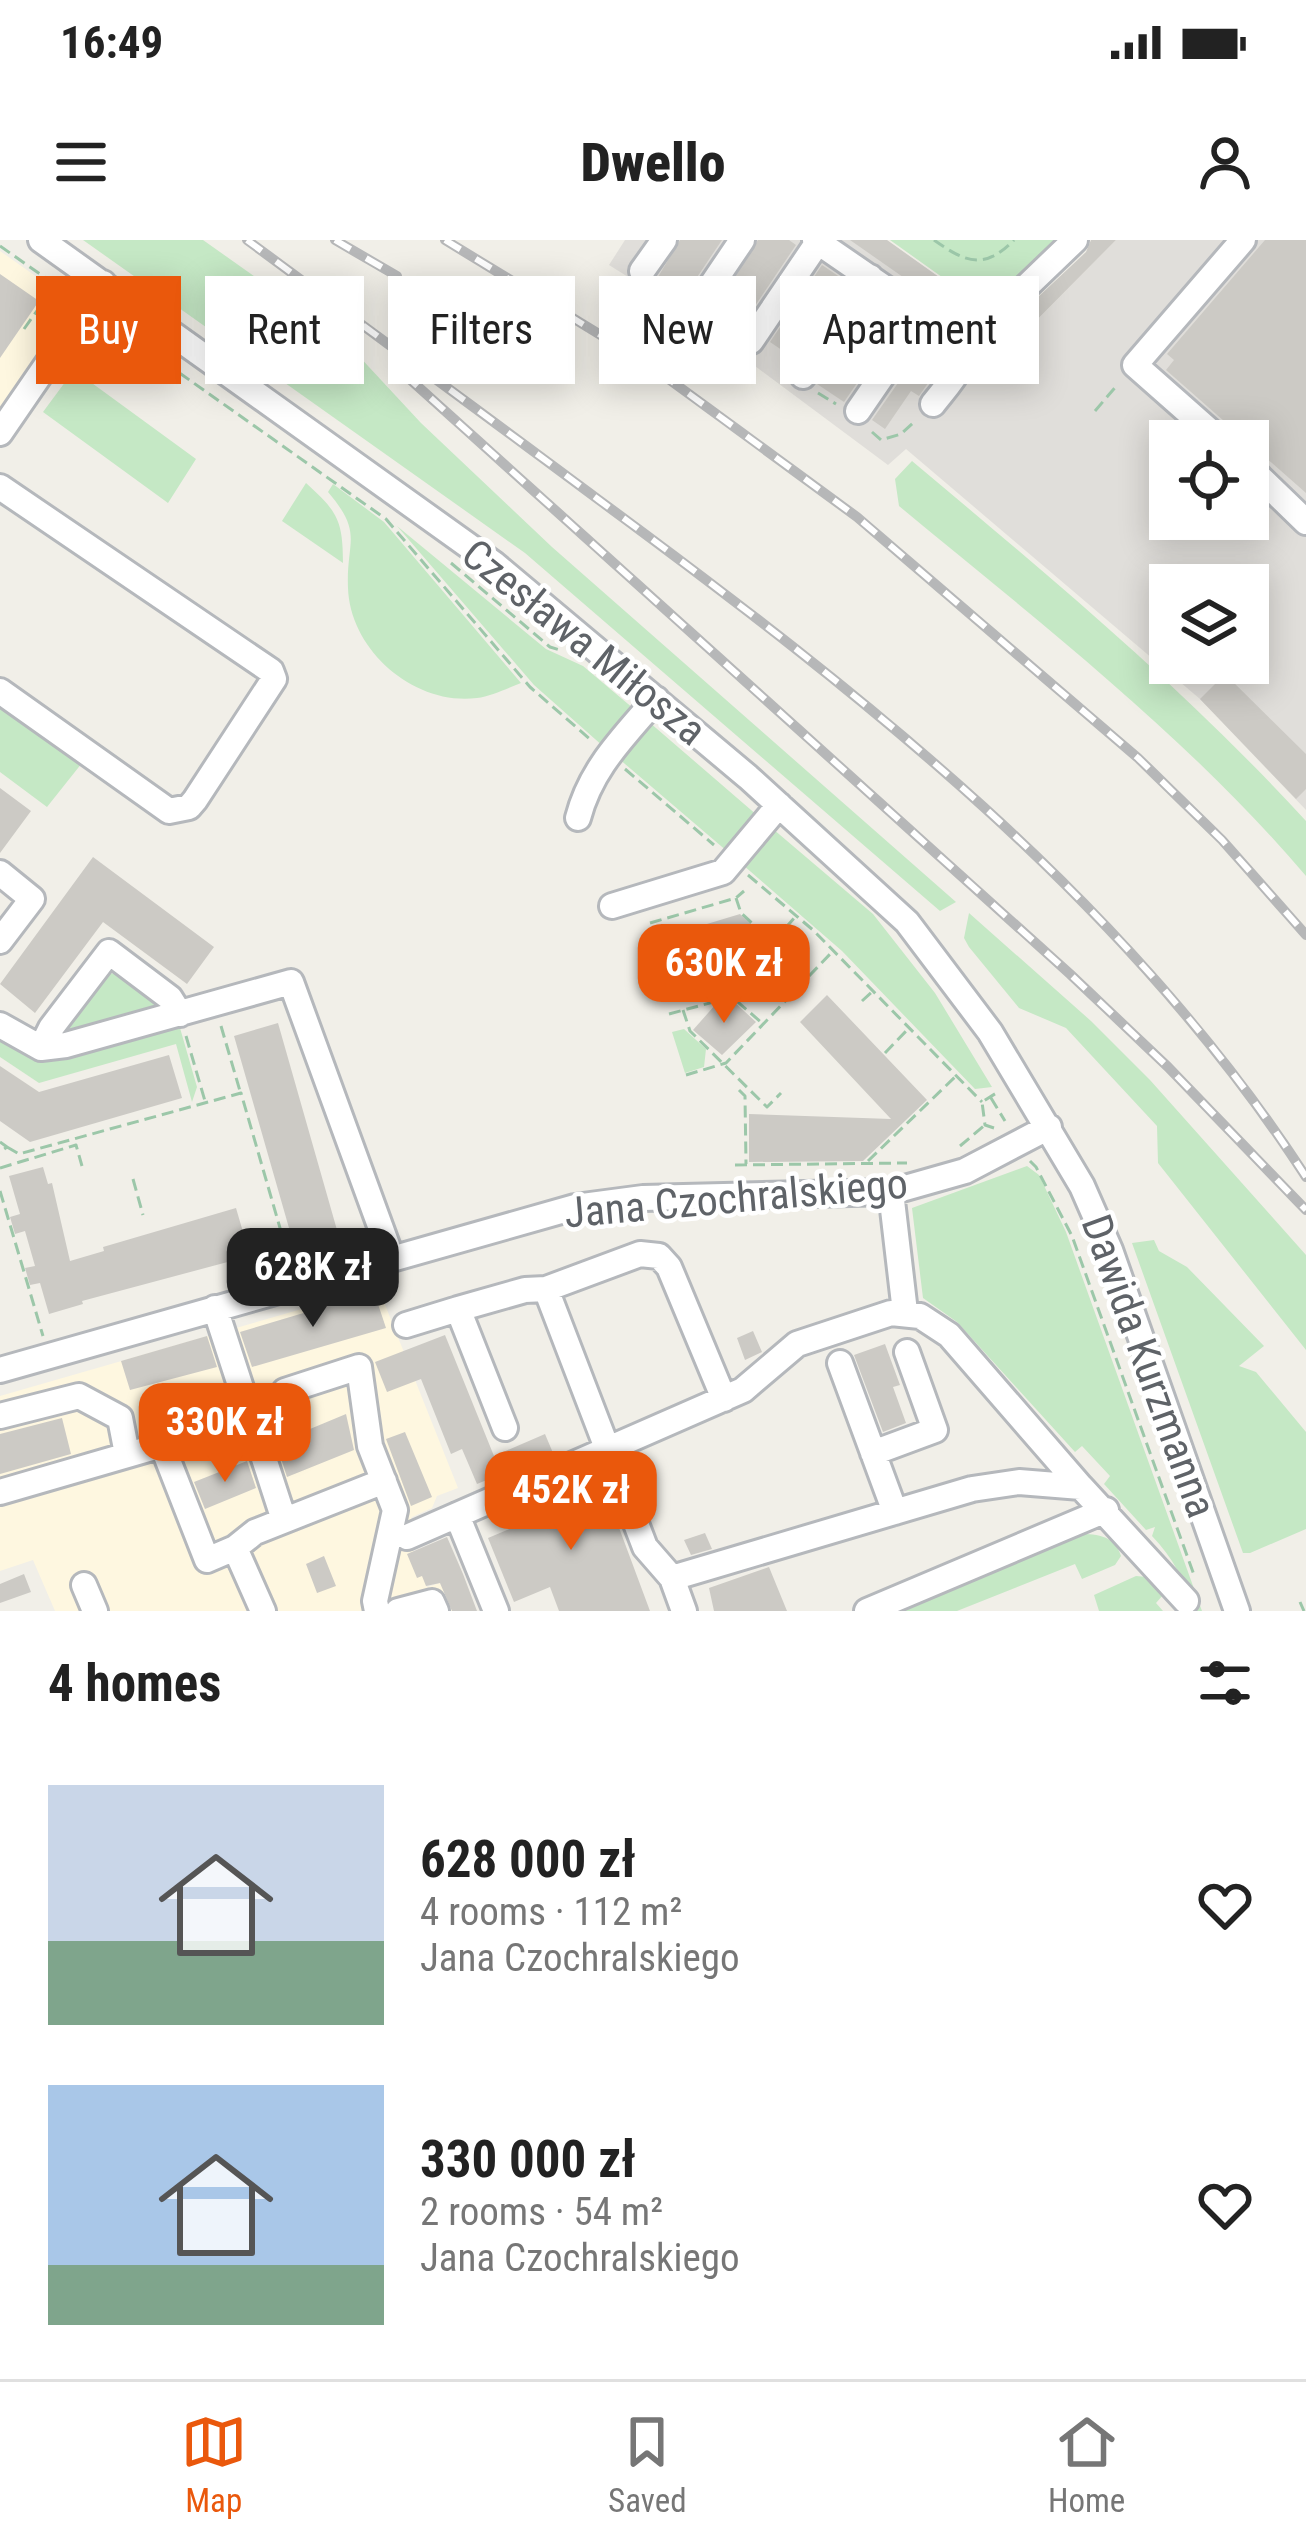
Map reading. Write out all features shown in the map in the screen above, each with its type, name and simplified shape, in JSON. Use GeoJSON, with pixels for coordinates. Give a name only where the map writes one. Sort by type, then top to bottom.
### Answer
{"type":"FeatureCollection","features":[{"type":"Feature","properties":{"kind":"street","name":"Czesława Miłosza"},"geometry":{"type":"LineString","coordinates":[[41,240],[93,276]]}},
{"type":"Feature","properties":{"kind":"street"},"geometry":{"type":"LineString","coordinates":[[642,271],[664,240]]}},
{"type":"Feature","properties":{"kind":"street"},"geometry":{"type":"LineString","coordinates":[[718,276],[742,240]]}},
{"type":"Feature","properties":{"kind":"street"},"geometry":{"type":"LineString","coordinates":[[1037,276],[1075,240]]}},
{"type":"Feature","properties":{"kind":"street"},"geometry":{"type":"LineString","coordinates":[[1197,420],[1135,365],[1243,240]]}},
{"type":"Feature","properties":{"kind":"street"},"geometry":{"type":"LineString","coordinates":[[756,333],[817,241],[869,276]]}},
{"type":"Feature","properties":{"kind":"street","name":"Czesława Miłosza"},"geometry":{"type":"LineString","coordinates":[[181,339],[494,564],[874,889],[915,932],[990,1032],[1048,1126]]}},
{"type":"Feature","properties":{"kind":"street"},"geometry":{"type":"LineString","coordinates":[[0,433],[36,375]]}},
{"type":"Feature","properties":{"kind":"street"},"geometry":{"type":"LineString","coordinates":[[858,411],[877,384]]}},
{"type":"Feature","properties":{"kind":"street"},"geometry":{"type":"LineString","coordinates":[[933,404],[949,384]]}},
{"type":"Feature","properties":{"kind":"street"},"geometry":{"type":"LineString","coordinates":[[1269,486],[1306,522]]}},
{"type":"Feature","properties":{"kind":"street"},"geometry":{"type":"LineString","coordinates":[[0,487],[271,671],[274,680],[195,800],[179,811],[169,811],[0,691]]}},
{"type":"Feature","properties":{"kind":"street"},"geometry":{"type":"LineString","coordinates":[[578,818],[586,787],[656,699]]}},
{"type":"Feature","properties":{"kind":"street"},"geometry":{"type":"LineString","coordinates":[[612,906],[723,872],[779,805]]}},
{"type":"Feature","properties":{"kind":"street"},"geometry":{"type":"LineString","coordinates":[[0,873],[32,899],[0,941]]}},
{"type":"Feature","properties":{"kind":"street"},"geometry":{"type":"LineString","coordinates":[[41,1048],[109,952],[170,998],[180,1014]]}},
{"type":"Feature","properties":{"kind":"street"},"geometry":{"type":"LineString","coordinates":[[0,1025],[41,1048],[291,982],[387,1245]]}},
{"type":"Feature","properties":{"kind":"street","name":"Jana Czochralskiego"},"geometry":{"type":"LineString","coordinates":[[0,1370],[575,1207],[643,1198],[891,1192],[964,1171],[1048,1126]]}},
{"type":"Feature","properties":{"kind":"street","name":"Dawida Kurzmanna"},"geometry":{"type":"LineString","coordinates":[[1048,1126],[1110,1250],[1238,1611]]}},
{"type":"Feature","properties":{"kind":"street"},"geometry":{"type":"LineString","coordinates":[[891,1192],[905,1312]]}},
{"type":"Feature","properties":{"kind":"street"},"geometry":{"type":"LineString","coordinates":[[406,1325],[525,1290],[546,1289],[640,1254],[659,1256],[669,1267],[724,1399]]}},
{"type":"Feature","properties":{"kind":"street"},"geometry":{"type":"LineString","coordinates":[[546,1289],[645,1546],[672,1578],[684,1611]]}},
{"type":"Feature","properties":{"kind":"street"},"geometry":{"type":"LineString","coordinates":[[215,1308],[284,1520]]}},
{"type":"Feature","properties":{"kind":"street"},"geometry":{"type":"LineString","coordinates":[[458,1309],[505,1428]]}},
{"type":"Feature","properties":{"kind":"street"},"geometry":{"type":"LineString","coordinates":[[407,1537],[724,1399],[754,1383],[797,1344],[875,1315],[905,1312],[949,1335],[1081,1487],[1192,1594]]}},
{"type":"Feature","properties":{"kind":"street"},"geometry":{"type":"LineString","coordinates":[[873,1453],[934,1430],[907,1352]]}},
{"type":"Feature","properties":{"kind":"street"},"geometry":{"type":"LineString","coordinates":[[840,1364],[895,1512]]}},
{"type":"Feature","properties":{"kind":"street"},"geometry":{"type":"LineString","coordinates":[[285,1391],[359,1367],[370,1446],[395,1510],[375,1601],[377,1611]]}},
{"type":"Feature","properties":{"kind":"street"},"geometry":{"type":"LineString","coordinates":[[0,1416],[79,1396],[120,1418],[128,1454]]}},
{"type":"Feature","properties":{"kind":"street"},"geometry":{"type":"LineString","coordinates":[[0,1492],[162,1445],[207,1560],[235,1548],[255,1532],[384,1481]]}},
{"type":"Feature","properties":{"kind":"street"},"geometry":{"type":"LineString","coordinates":[[672,1578],[997,1484],[1081,1487]]}},
{"type":"Feature","properties":{"kind":"street"},"geometry":{"type":"LineString","coordinates":[[867,1611],[1106,1510]]}},
{"type":"Feature","properties":{"kind":"street"},"geometry":{"type":"LineString","coordinates":[[457,1515],[496,1611]]}},
{"type":"Feature","properties":{"kind":"street"},"geometry":{"type":"LineString","coordinates":[[235,1548],[263,1611]]}},
{"type":"Feature","properties":{"kind":"street"},"geometry":{"type":"LineString","coordinates":[[84,1585],[95,1611]]}},
{"type":"Feature","properties":{"kind":"street"},"geometry":{"type":"LineString","coordinates":[[398,1611],[432,1602],[436,1611]]}},
{"type":"Feature","properties":{"kind":"path"},"geometry":{"type":"LineString","coordinates":[[934,240],[959,258],[980,260],[993,258],[1014,240]]}},
{"type":"Feature","properties":{"kind":"path"},"geometry":{"type":"LineString","coordinates":[[0,246],[43,276]]}},
{"type":"Feature","properties":{"kind":"path"},"geometry":{"type":"LineString","coordinates":[[24,329],[36,312]]}},
{"type":"Feature","properties":{"kind":"path"},"geometry":{"type":"LineString","coordinates":[[1095,410],[1135,365]]}},
{"type":"Feature","properties":{"kind":"path"},"geometry":{"type":"LineString","coordinates":[[181,374],[386,519],[530,687],[834,950],[982,1102],[985,1125],[999,1130]]}},
{"type":"Feature","properties":{"kind":"path"},"geometry":{"type":"LineString","coordinates":[[858,411],[860,422],[881,440],[902,434],[933,404]]}},
{"type":"Feature","properties":{"kind":"path"},"geometry":{"type":"LineString","coordinates":[[317,460],[392,514]]}},
{"type":"Feature","properties":{"kind":"path"},"geometry":{"type":"LineString","coordinates":[[445,558],[550,647],[572,654]]}},
{"type":"Feature","properties":{"kind":"path"},"geometry":{"type":"LineString","coordinates":[[650,923],[736,898],[744,891]]}},
{"type":"Feature","properties":{"kind":"path"},"geometry":{"type":"LineString","coordinates":[[736,898],[741,913],[810,975]]}},
{"type":"Feature","properties":{"kind":"path"},"geometry":{"type":"LineString","coordinates":[[773,942],[796,915]]}},
{"type":"Feature","properties":{"kind":"path"},"geometry":{"type":"LineString","coordinates":[[686,1075],[725,1063],[834,950]]}},
{"type":"Feature","properties":{"kind":"path"},"geometry":{"type":"LineString","coordinates":[[716,973],[725,999]]}},
{"type":"Feature","properties":{"kind":"path"},"geometry":{"type":"LineString","coordinates":[[669,1014],[732,997],[747,974]]}},
{"type":"Feature","properties":{"kind":"path"},"geometry":{"type":"LineString","coordinates":[[862,1000],[873,991]]}},
{"type":"Feature","properties":{"kind":"path"},"geometry":{"type":"LineString","coordinates":[[732,997],[764,1024]]}},
{"type":"Feature","properties":{"kind":"path"},"geometry":{"type":"LineString","coordinates":[[214,1003],[291,1266]]}},
{"type":"Feature","properties":{"kind":"path"},"geometry":{"type":"LineString","coordinates":[[683,1010],[690,1031],[767,1106],[781,1093]]}},
{"type":"Feature","properties":{"kind":"path"},"geometry":{"type":"LineString","coordinates":[[180,1014],[206,1103]]}},
{"type":"Feature","properties":{"kind":"path"},"geometry":{"type":"LineString","coordinates":[[885,1053],[910,1028]]}},
{"type":"Feature","properties":{"kind":"path"},"geometry":{"type":"LineString","coordinates":[[866,1163],[956,1076]]}},
{"type":"Feature","properties":{"kind":"path"},"geometry":{"type":"LineString","coordinates":[[739,1090],[745,1096],[746,1165]]}},
{"type":"Feature","properties":{"kind":"path"},"geometry":{"type":"LineString","coordinates":[[982,1102],[999,1090]]}},
{"type":"Feature","properties":{"kind":"path"},"geometry":{"type":"LineString","coordinates":[[0,1142],[20,1154],[241,1093]]}},
{"type":"Feature","properties":{"kind":"path"},"geometry":{"type":"LineString","coordinates":[[990,1096],[1012,1134]]}},
{"type":"Feature","properties":{"kind":"path"},"geometry":{"type":"LineString","coordinates":[[0,1168],[76,1145],[82,1166]]}},
{"type":"Feature","properties":{"kind":"path"},"geometry":{"type":"LineString","coordinates":[[0,1152],[7,1147]]}},
{"type":"Feature","properties":{"kind":"path"},"geometry":{"type":"LineString","coordinates":[[1024,1156],[1036,1167],[1072,1235],[1192,1594]]}},
{"type":"Feature","properties":{"kind":"path"},"geometry":{"type":"LineString","coordinates":[[735,1166],[914,1163]]}},
{"type":"Feature","properties":{"kind":"path"},"geometry":{"type":"LineString","coordinates":[[133,1179],[143,1216]]}},
{"type":"Feature","properties":{"kind":"path"},"geometry":{"type":"LineString","coordinates":[[0,1191],[45,1343]]}},
{"type":"Feature","properties":{"kind":"path"},"geometry":{"type":"LineString","coordinates":[[1300,1602],[1304,1611]]}},
{"type":"Feature","properties":{"kind":"shaded area"},"geometry":{"type":"Polygon","coordinates":[[[625,240],[886,240],[937,276],[780,276],[780,384],[1039,384],[1039,318],[1116,240],[1306,240],[1306,810],[1182,684],[1269,684],[1269,564],[1149,564],[1149,656],[906,449],[888,465],[756,367],[756,276],[627,276],[609,265],[625,240]]]}},
{"type":"Feature","properties":{"kind":"shaded area"},"geometry":{"type":"Polygon","coordinates":[[[0,251],[36,276],[36,366],[0,418],[0,251]]]}},
{"type":"Feature","properties":{"kind":"shaded area"},"geometry":{"type":"Polygon","coordinates":[[[378,1287],[458,1488],[437,1496],[432,1508],[412,1517],[405,1529],[427,1587],[440,1583],[452,1611],[55,1611],[33,1560],[0,1571],[0,1396],[378,1287]]]}},
{"type":"Feature","properties":{"kind":"green space"},"geometry":{"type":"Polygon","coordinates":[[[83,240],[203,240],[254,276],[205,276],[205,326],[181,309],[181,276],[134,276],[83,240]]]}},
{"type":"Feature","properties":{"kind":"green space"},"geometry":{"type":"Polygon","coordinates":[[[890,240],[1061,240],[1025,276],[941,276],[890,240]]]}},
{"type":"Feature","properties":{"kind":"green space"},"geometry":{"type":"Polygon","coordinates":[[[364,362],[421,423],[552,547],[956,902],[940,911],[525,553],[286,384],[364,384],[364,362]]]}},
{"type":"Feature","properties":{"kind":"green space"},"geometry":{"type":"Polygon","coordinates":[[[64,384],[93,384],[196,459],[168,503],[43,412],[64,384]]]}},
{"type":"Feature","properties":{"kind":"green space"},"geometry":{"type":"Polygon","coordinates":[[[912,461],[1149,666],[1149,684],[1168,684],[1213,725],[1306,821],[1306,876],[1162,728],[899,506],[895,479],[912,461]]]}},
{"type":"Feature","properties":{"kind":"green space"},"geometry":{"type":"Polygon","coordinates":[[[306,483],[336,517],[343,563],[282,521],[306,483]]]}},
{"type":"Feature","properties":{"kind":"green space"},"geometry":{"type":"Polygon","coordinates":[[[333,484],[384,522],[521,683],[482,697],[453,698],[409,683],[373,652],[352,611],[350,528],[328,492],[333,484]]]}},
{"type":"Feature","properties":{"kind":"green space"},"geometry":{"type":"Polygon","coordinates":[[[397,526],[546,649],[583,666],[634,709],[604,747],[534,685],[397,526]]]}},
{"type":"Feature","properties":{"kind":"green space"},"geometry":{"type":"Polygon","coordinates":[[[0,708],[82,763],[47,807],[0,772],[0,708]]]}},
{"type":"Feature","properties":{"kind":"green space"},"geometry":{"type":"Polygon","coordinates":[[[649,722],[758,816],[728,852],[618,758],[649,722]]]}},
{"type":"Feature","properties":{"kind":"green space"},"geometry":{"type":"Polygon","coordinates":[[[773,829],[873,914],[935,993],[992,1087],[975,1089],[842,951],[743,865],[773,829]]]}},
{"type":"Feature","properties":{"kind":"green space"},"geometry":{"type":"Polygon","coordinates":[[[969,913],[1150,1080],[1306,1255],[1306,1350],[1158,1163],[1157,1126],[1066,1028],[1019,1008],[969,947],[964,938],[969,913]]]}},
{"type":"Feature","properties":{"kind":"green space"},"geometry":{"type":"Polygon","coordinates":[[[109,973],[124,975],[160,1000],[157,1010],[69,1036],[63,1027],[109,973]]]}},
{"type":"Feature","properties":{"kind":"green space"},"geometry":{"type":"Polygon","coordinates":[[[178,1021],[197,1087],[192,1102],[176,1044],[39,1083],[0,1057],[0,1035],[11,1043],[178,1021]]]}},
{"type":"Feature","properties":{"kind":"green space"},"geometry":{"type":"Polygon","coordinates":[[[684,1029],[706,1049],[704,1067],[685,1073],[672,1032],[684,1029]]]}},
{"type":"Feature","properties":{"kind":"green space"},"geometry":{"type":"Polygon","coordinates":[[[1027,1166],[1039,1175],[1066,1232],[1202,1611],[1192,1611],[1178,1570],[1152,1536],[1155,1527],[1146,1530],[1104,1484],[1110,1476],[1082,1446],[1075,1452],[957,1322],[923,1298],[912,1208],[1027,1166]]]}},
{"type":"Feature","properties":{"kind":"green space"},"geometry":{"type":"Polygon","coordinates":[[[1154,1240],[1159,1251],[1187,1267],[1264,1346],[1239,1366],[1256,1372],[1306,1432],[1306,1529],[1250,1553],[1243,1553],[1132,1243],[1154,1240]]]}},
{"type":"Feature","properties":{"kind":"green space"},"geometry":{"type":"Polygon","coordinates":[[[1074,1533],[1109,1539],[1121,1556],[1115,1565],[1082,1579],[1075,1564],[957,1611],[883,1611],[1074,1533]]]}},
{"type":"Feature","properties":{"kind":"green space"},"geometry":{"type":"Polygon","coordinates":[[[1136,1576],[1147,1577],[1163,1595],[1156,1603],[1163,1611],[1099,1611],[1094,1595],[1136,1576]]]}},
{"type":"Feature","properties":{"kind":"building"},"geometry":{"type":"Polygon","coordinates":[[[680,240],[722,240],[698,276],[659,276],[680,240]]]}},
{"type":"Feature","properties":{"kind":"building"},"geometry":{"type":"Polygon","coordinates":[[[758,240],[789,240],[796,245],[756,304],[756,276],[735,276],[758,240]]]}},
{"type":"Feature","properties":{"kind":"building"},"geometry":{"type":"Polygon","coordinates":[[[850,240],[887,240],[938,276],[902,276],[850,240]]]}},
{"type":"Feature","properties":{"kind":"building"},"geometry":{"type":"Polygon","coordinates":[[[1091,240],[1116,240],[1039,318],[1039,296],[1086,252],[1091,240]]]}},
{"type":"Feature","properties":{"kind":"building"},"geometry":{"type":"Polygon","coordinates":[[[1265,240],[1306,240],[1306,493],[1269,460],[1269,420],[1223,420],[1166,370],[1174,360],[1167,354],[1265,240]]]}},
{"type":"Feature","properties":{"kind":"building"},"geometry":{"type":"Polygon","coordinates":[[[822,265],[838,276],[815,276],[822,265]]]}},
{"type":"Feature","properties":{"kind":"building"},"geometry":{"type":"Polygon","coordinates":[[[0,274],[36,299],[36,305],[0,358],[0,274]]]}},
{"type":"Feature","properties":{"kind":"building"},"geometry":{"type":"Polygon","coordinates":[[[780,327],[780,349],[770,342],[780,327]]]}},
{"type":"Feature","properties":{"kind":"building"},"geometry":{"type":"Polygon","coordinates":[[[817,384],[856,384],[844,402],[817,384]]]}},
{"type":"Feature","properties":{"kind":"building"},"geometry":{"type":"Polygon","coordinates":[[[897,384],[927,384],[919,396],[911,391],[885,429],[872,420],[897,384]]]}},
{"type":"Feature","properties":{"kind":"building"},"geometry":{"type":"Polygon","coordinates":[[[1215,684],[1235,684],[1306,754],[1306,789],[1296,799],[1200,699],[1215,684]]]}},
{"type":"Feature","properties":{"kind":"building"},"geometry":{"type":"Polygon","coordinates":[[[0,788],[31,811],[0,853],[0,788]]]}},
{"type":"Feature","properties":{"kind":"building"},"geometry":{"type":"Polygon","coordinates":[[[93,857],[214,947],[187,984],[103,922],[35,1013],[0,984],[93,857]]]}},
{"type":"Feature","properties":{"kind":"building"},"geometry":{"type":"Polygon","coordinates":[[[740,914],[782,952],[739,964],[697,927],[740,914]]]}},
{"type":"Feature","properties":{"kind":"building"},"geometry":{"type":"Polygon","coordinates":[[[667,941],[704,975],[679,982],[667,941]]]}},
{"type":"Feature","properties":{"kind":"building"},"geometry":{"type":"Polygon","coordinates":[[[827,995],[927,1100],[863,1161],[749,1162],[749,1114],[891,1119],[800,1022],[827,995]]]}},
{"type":"Feature","properties":{"kind":"building"},"geometry":{"type":"Polygon","coordinates":[[[731,999],[756,1022],[722,1055],[693,1030],[716,1004],[731,999]]]}},
{"type":"Feature","properties":{"kind":"building"},"geometry":{"type":"Polygon","coordinates":[[[278,1023],[337,1230],[293,1242],[234,1036],[278,1023]]]}},
{"type":"Feature","properties":{"kind":"building"},"geometry":{"type":"Polygon","coordinates":[[[169,1055],[182,1098],[30,1142],[0,1121],[0,1066],[39,1092],[169,1055]]]}},
{"type":"Feature","properties":{"kind":"building"},"geometry":{"type":"Polygon","coordinates":[[[43,1167],[48,1184],[52,1183],[70,1261],[236,1208],[250,1256],[49,1314],[40,1283],[30,1285],[25,1268],[35,1266],[25,1231],[15,1234],[10,1217],[20,1214],[9,1176],[43,1167]]]}},
{"type":"Feature","properties":{"kind":"building"},"geometry":{"type":"Polygon","coordinates":[[[374,1292],[386,1328],[252,1367],[240,1332],[374,1292]]]}},
{"type":"Feature","properties":{"kind":"building"},"geometry":{"type":"Polygon","coordinates":[[[753,1331],[762,1352],[745,1360],[737,1338],[753,1331]]]}},
{"type":"Feature","properties":{"kind":"building"},"geometry":{"type":"Polygon","coordinates":[[[445,1335],[494,1456],[545,1434],[553,1453],[477,1484],[462,1449],[451,1454],[421,1379],[387,1392],[375,1362],[445,1335]]]}},
{"type":"Feature","properties":{"kind":"building"},"geometry":{"type":"Polygon","coordinates":[[[207,1336],[217,1367],[130,1390],[121,1361],[207,1336]]]}},
{"type":"Feature","properties":{"kind":"building"},"geometry":{"type":"Polygon","coordinates":[[[885,1344],[900,1385],[893,1387],[906,1423],[883,1432],[854,1355],[885,1344]]]}},
{"type":"Feature","properties":{"kind":"building"},"geometry":{"type":"Polygon","coordinates":[[[346,1414],[354,1450],[287,1477],[278,1449],[289,1445],[286,1439],[346,1414]]]}},
{"type":"Feature","properties":{"kind":"building"},"geometry":{"type":"Polygon","coordinates":[[[62,1418],[71,1454],[0,1474],[0,1434],[62,1418]]]}},
{"type":"Feature","properties":{"kind":"building"},"geometry":{"type":"Polygon","coordinates":[[[405,1432],[432,1497],[411,1506],[386,1439],[405,1432]]]}},
{"type":"Feature","properties":{"kind":"building"},"geometry":{"type":"Polygon","coordinates":[[[247,1461],[256,1488],[205,1509],[194,1482],[247,1461]]]}},
{"type":"Feature","properties":{"kind":"building"},"geometry":{"type":"Polygon","coordinates":[[[595,1475],[601,1491],[605,1490],[650,1611],[559,1611],[550,1587],[514,1602],[488,1538],[533,1519],[527,1503],[595,1475]]]}},
{"type":"Feature","properties":{"kind":"building"},"geometry":{"type":"Polygon","coordinates":[[[705,1533],[712,1549],[691,1555],[684,1540],[705,1533]]]}},
{"type":"Feature","properties":{"kind":"building"},"geometry":{"type":"Polygon","coordinates":[[[447,1537],[477,1611],[452,1611],[440,1583],[426,1586],[422,1576],[417,1578],[407,1554],[447,1537]]]}},
{"type":"Feature","properties":{"kind":"building"},"geometry":{"type":"Polygon","coordinates":[[[324,1556],[336,1586],[317,1593],[306,1564],[324,1556]]]}},
{"type":"Feature","properties":{"kind":"building"},"geometry":{"type":"Polygon","coordinates":[[[769,1567],[787,1611],[714,1611],[709,1588],[769,1567]]]}},
{"type":"Feature","properties":{"kind":"building"},"geometry":{"type":"Polygon","coordinates":[[[24,1574],[31,1592],[0,1603],[0,1584],[24,1574]]]}},
{"type":"Feature","properties":{"kind":"railway"},"geometry":{"type":"LineString","coordinates":[[247,240],[795,648],[984,807],[1157,982],[1235,1076],[1306,1177]]}},
{"type":"Feature","properties":{"kind":"railway"},"geometry":{"type":"LineString","coordinates":[[335,240],[397,276]]}},
{"type":"Feature","properties":{"kind":"railway"},"geometry":{"type":"LineString","coordinates":[[445,240],[648,364],[857,517],[1138,758],[1222,840],[1306,935]]}},
{"type":"Feature","properties":{"kind":"railway"},"geometry":{"type":"LineString","coordinates":[[415,384],[1070,974],[1306,1210]]}}]}
